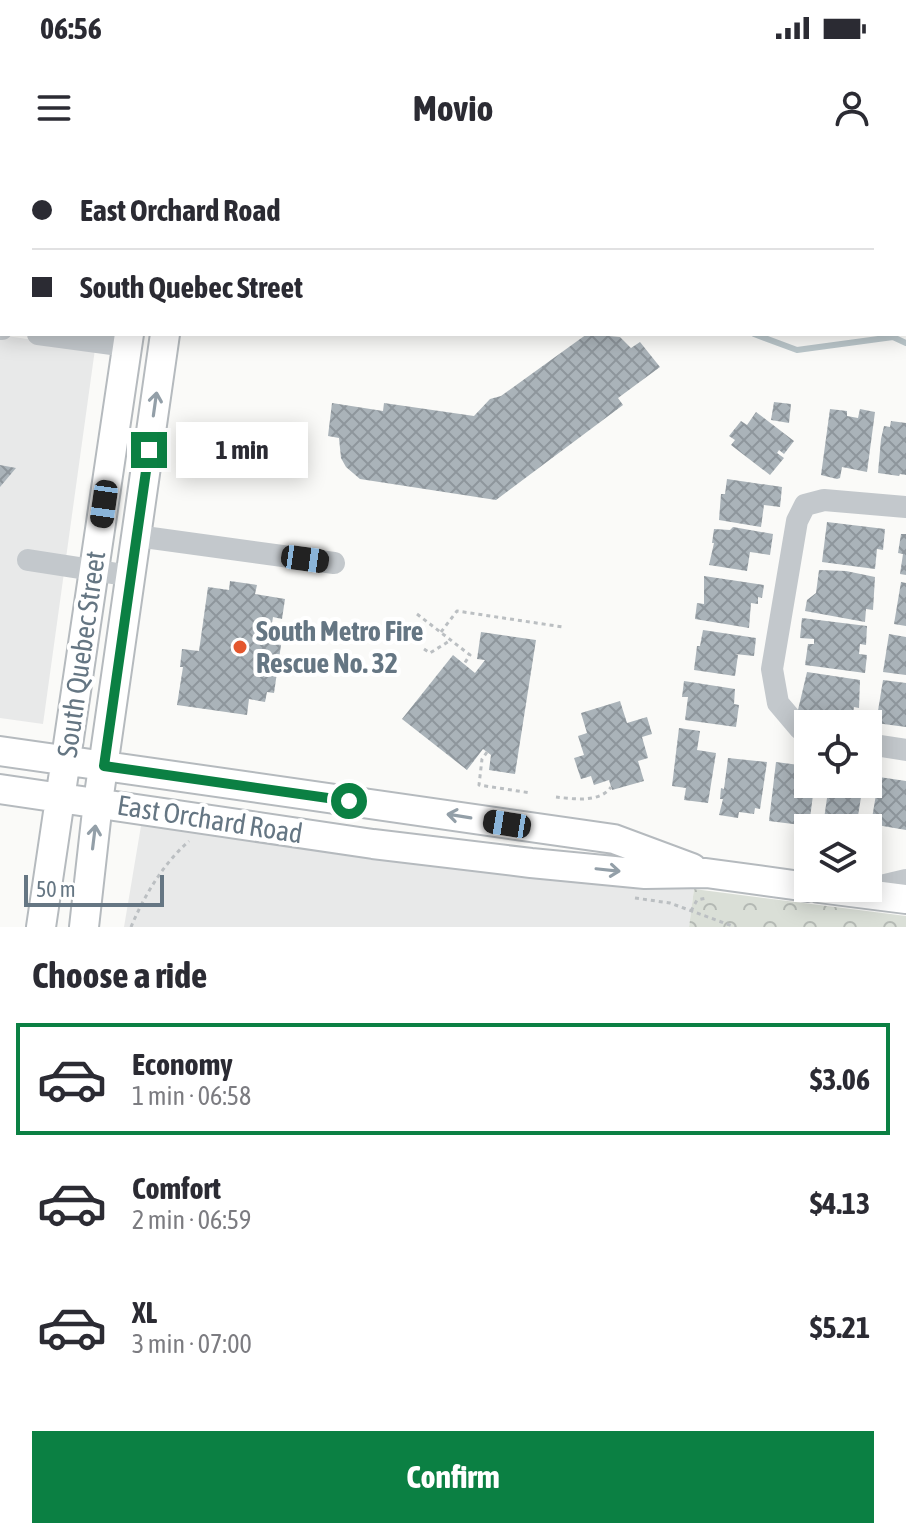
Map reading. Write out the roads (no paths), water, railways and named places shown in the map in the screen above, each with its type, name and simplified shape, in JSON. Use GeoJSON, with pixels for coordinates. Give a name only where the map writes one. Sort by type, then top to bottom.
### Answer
{"type":"FeatureCollection","features":[{"type":"Feature","properties":{"kind":"main road","name":"South Quebec Street"},"geometry":{"type":"LineString","coordinates":[[84,927],[98,802],[165,336]]}},
{"type":"Feature","properties":{"kind":"main road","name":"South Quebec Street"},"geometry":{"type":"LineString","coordinates":[[41,927],[128,340]]}},
{"type":"Feature","properties":{"kind":"main road","name":"East Orchard Road"},"geometry":{"type":"LineString","coordinates":[[0,751],[614,839],[706,873]]}},
{"type":"Feature","properties":{"kind":"main road","name":"East Orchard Road"},"geometry":{"type":"LineString","coordinates":[[0,789],[373,844],[531,863],[645,874],[706,873],[794,885]]}},
{"type":"Feature","properties":{"kind":"main road"},"geometry":{"type":"LineString","coordinates":[[882,896],[906,899]]}},
{"type":"Feature","properties":{"kind":"street"},"geometry":{"type":"LineString","coordinates":[[68,336],[128,340]]}},
{"type":"Feature","properties":{"kind":"street"},"geometry":{"type":"LineString","coordinates":[[794,722],[778,703],[772,669],[797,521],[805,505],[824,500],[906,507]]}},
{"type":"Feature","properties":{"kind":"street"},"geometry":{"type":"LineString","coordinates":[[137,536],[334,563]]}},
{"type":"Feature","properties":{"kind":"street"},"geometry":{"type":"LineString","coordinates":[[28,560],[131,576]]}},
{"type":"Feature","properties":{"kind":"street"},"geometry":{"type":"LineString","coordinates":[[882,746],[906,750]]}},
{"type":"Feature","properties":{"kind":"street"},"geometry":{"type":"LineString","coordinates":[[882,886],[906,880]]}},
{"type":"Feature","properties":{"kind":"waterway"},"geometry":{"type":"LineString","coordinates":[[759,336],[797,350],[893,337],[906,343]]}},
{"type":"Feature","properties":{"kind":"place","name":"South Metro Fire Rescue No. 32"},"geometry":{"type":"Point","coordinates":[240,647]}}]}
